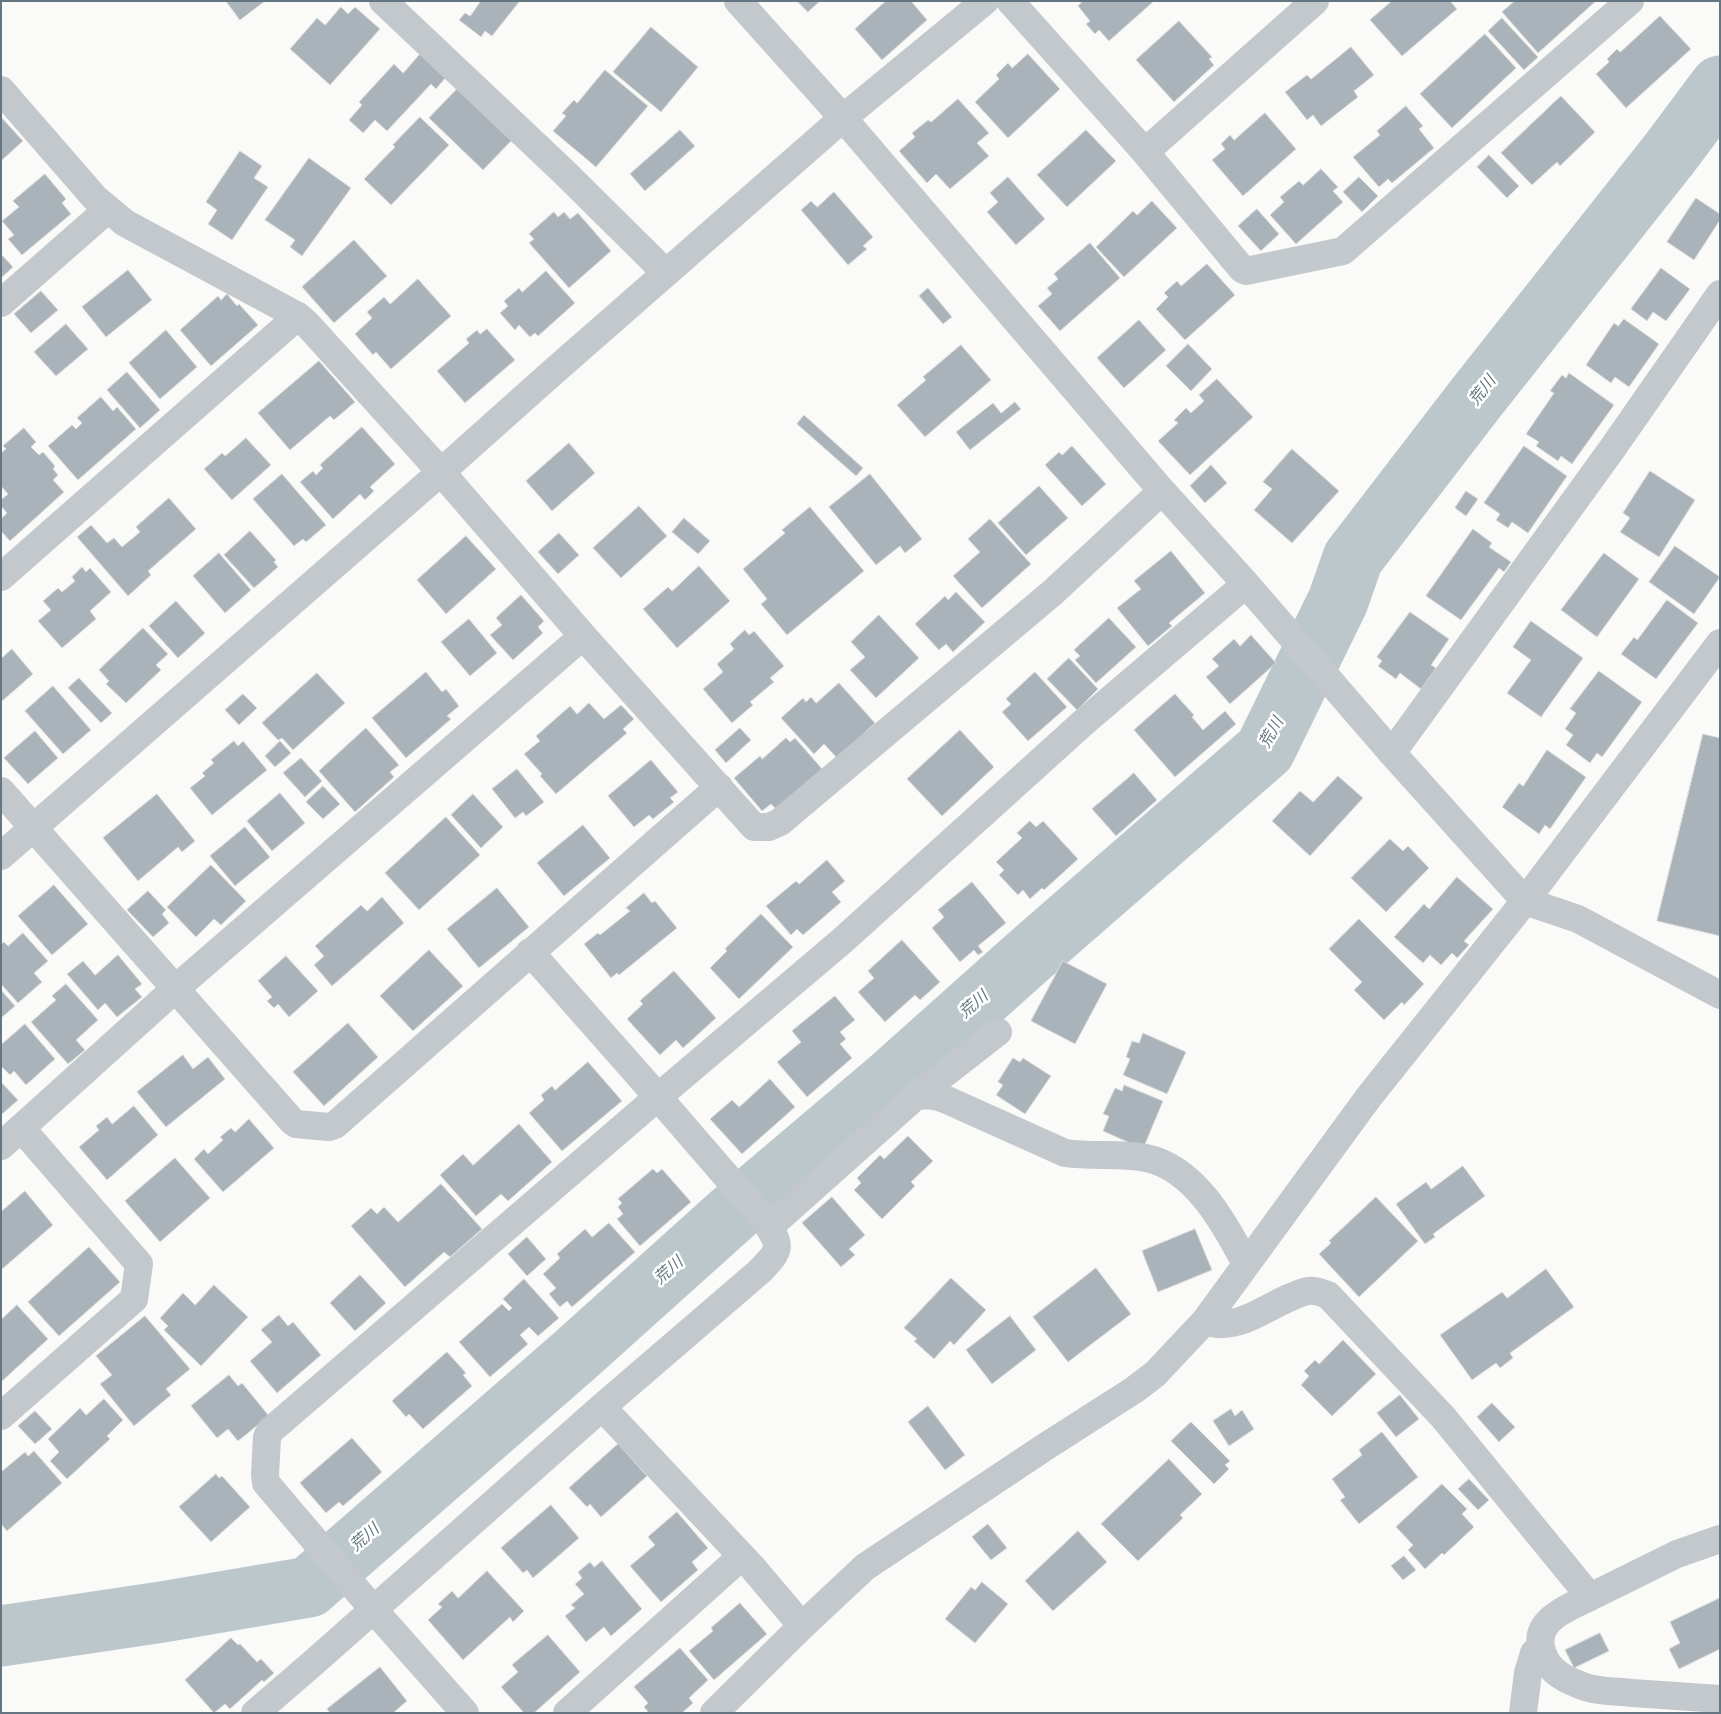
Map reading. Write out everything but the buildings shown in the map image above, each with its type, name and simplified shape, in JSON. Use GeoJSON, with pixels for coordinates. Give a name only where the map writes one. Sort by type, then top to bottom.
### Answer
{"type":"FeatureCollection","features":[{"type":"Feature","properties":{"kind":"street"},"geometry":{"type":"LineString","coordinates":[[383,1],[564,172],[666,273]]}},
{"type":"Feature","properties":{"kind":"street"},"geometry":{"type":"LineString","coordinates":[[738,1],[843,118],[1162,490],[1392,753],[1525,901],[1578,919],[1720,995]]}},
{"type":"Feature","properties":{"kind":"street"},"geometry":{"type":"LineString","coordinates":[[1,856],[843,118],[985,1]]}},
{"type":"Feature","properties":{"kind":"street"},"geometry":{"type":"LineString","coordinates":[[1010,1],[1145,152],[1242,269],[1246,270],[1343,251],[1630,1]]}},
{"type":"Feature","properties":{"kind":"street"},"geometry":{"type":"LineString","coordinates":[[1145,152],[1315,1]]}},
{"type":"Feature","properties":{"kind":"street"},"geometry":{"type":"LineString","coordinates":[[1,90],[107,210],[125,223],[298,316],[307,324],[441,472],[583,636],[754,827],[769,827],[780,822],[1052,593],[1162,490]]}},
{"type":"Feature","properties":{"kind":"street"},"geometry":{"type":"LineString","coordinates":[[1,303],[107,210]]}},
{"type":"Feature","properties":{"kind":"street"},"geometry":{"type":"LineString","coordinates":[[1392,753],[1612,448],[1720,294]]}},
{"type":"Feature","properties":{"kind":"street"},"geometry":{"type":"LineString","coordinates":[[1,577],[298,316]]}},
{"type":"Feature","properties":{"kind":"street"},"geometry":{"type":"LineString","coordinates":[[465,1713],[373,1609],[266,1483],[267,1436],[658,1097],[843,940],[1084,722],[1246,584]]}},
{"type":"Feature","properties":{"kind":"street"},"geometry":{"type":"LineString","coordinates":[[1,1416],[134,1299],[138,1264],[11,1137],[175,989],[583,636]]}},
{"type":"Feature","properties":{"kind":"street"},"geometry":{"type":"LineString","coordinates":[[714,1713],[865,1567],[1134,1390],[1155,1374],[1205,1321],[1368,1098],[1525,901],[1720,643]]}},
{"type":"Feature","properties":{"kind":"street"},"geometry":{"type":"LineString","coordinates":[[1,791],[292,1122],[329,1127],[335,1125],[719,787]]}},
{"type":"Feature","properties":{"kind":"street"},"geometry":{"type":"LineString","coordinates":[[255,1713],[776,1255],[777,1246],[769,1227],[530,952]]}},
{"type":"Feature","properties":{"kind":"street"},"geometry":{"type":"LineString","coordinates":[[769,1227],[916,1096],[998,1032]]}},
{"type":"Feature","properties":{"kind":"street"},"geometry":{"type":"LineString","coordinates":[[916,1096],[936,1096],[1065,1153],[1084,1156],[1124,1155],[1147,1158],[1165,1165],[1189,1180],[1206,1199],[1246,1264]]}},
{"type":"Feature","properties":{"kind":"street"},"geometry":{"type":"LineString","coordinates":[[1205,1321],[1212,1324],[1226,1325],[1239,1322],[1302,1292],[1316,1291],[1328,1295],[1443,1417],[1590,1598]]}},
{"type":"Feature","properties":{"kind":"street"},"geometry":{"type":"LineString","coordinates":[[602,1407],[742,1556],[802,1626]]}},
{"type":"Feature","properties":{"kind":"street"},"geometry":{"type":"LineString","coordinates":[[1720,1539],[1677,1554],[1558,1612],[1549,1620],[1542,1633],[1541,1647],[1549,1666],[1558,1674],[1580,1685],[1607,1691],[1720,1699]]}},
{"type":"Feature","properties":{"kind":"street"},"geometry":{"type":"LineString","coordinates":[[566,1713],[742,1556]]}},
{"type":"Feature","properties":{"kind":"street"},"geometry":{"type":"LineString","coordinates":[[1523,1713],[1528,1673],[1534,1653],[1541,1647]]}},
{"type":"Feature","properties":{"kind":"waterway","name":"荒川"},"geometry":{"type":"LineString","coordinates":[[1,1636],[162,1612],[309,1587],[573,1357],[732,1214],[890,1080],[1265,750],[1338,601],[1353,558],[1476,398],[1670,153],[1720,86]]}}]}
